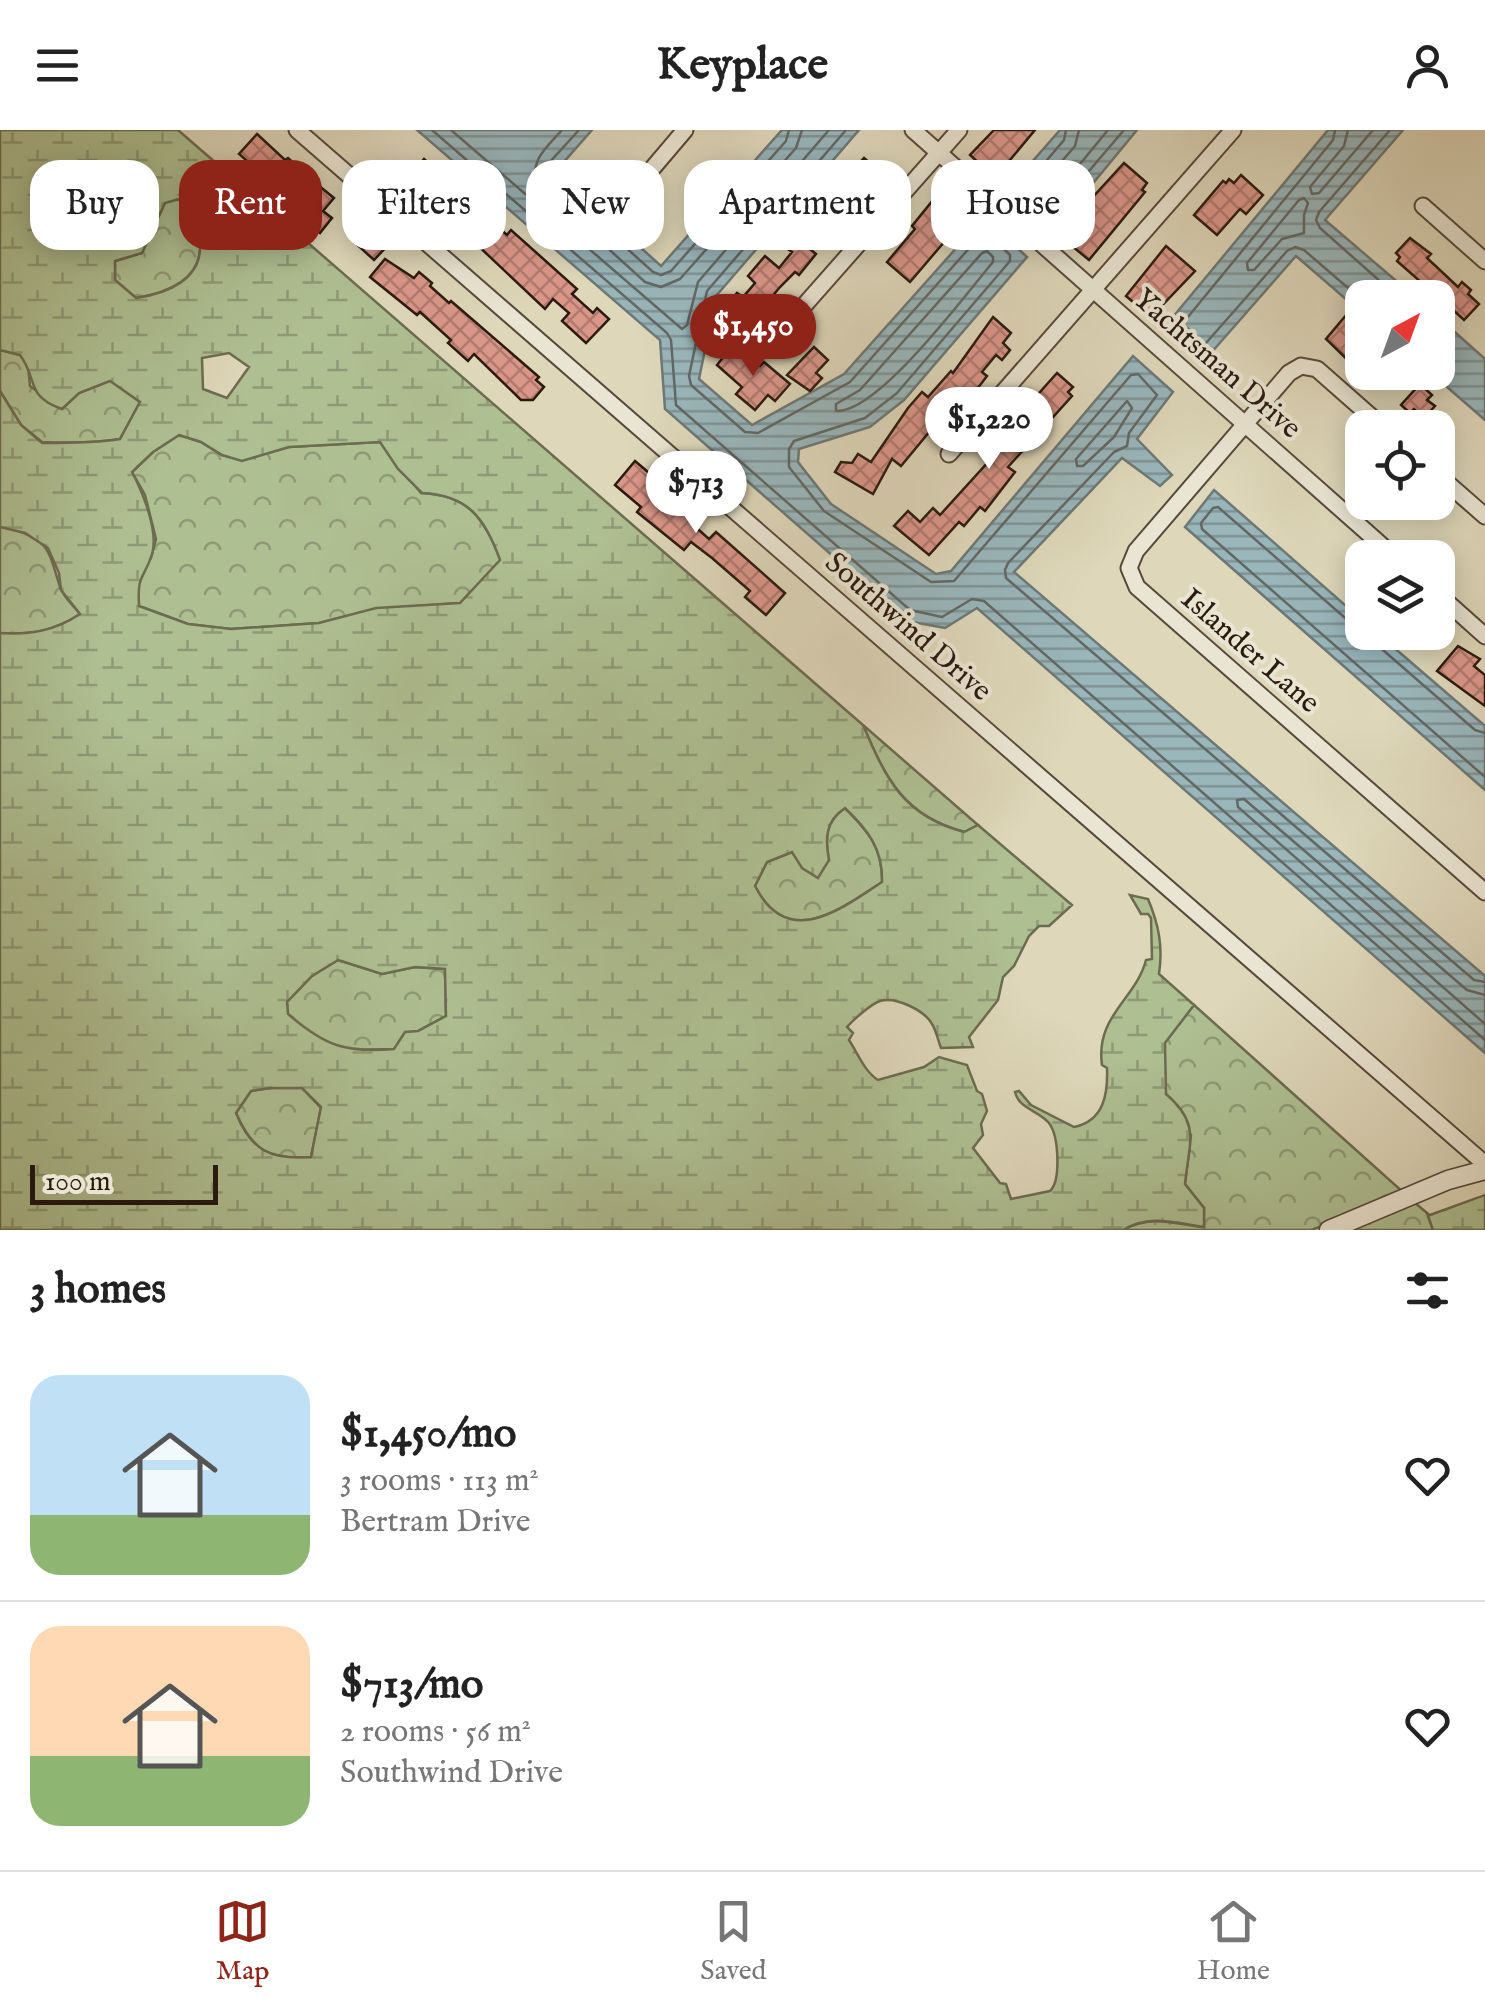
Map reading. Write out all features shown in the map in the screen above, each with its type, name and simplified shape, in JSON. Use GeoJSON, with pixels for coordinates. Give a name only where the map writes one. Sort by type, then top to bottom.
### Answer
{"type":"FeatureCollection","features":[{"type":"Feature","properties":{"kind":"street","name":"Southwind Drive"},"geometry":{"type":"LineString","coordinates":[[297,130],[1485,1168]]}},
{"type":"Feature","properties":{"kind":"street"},"geometry":{"type":"LineString","coordinates":[[660,160],[685,130]]}},
{"type":"Feature","properties":{"kind":"street","name":"Yachtsman Drive"},"geometry":{"type":"LineString","coordinates":[[913,130],[1376,540]]}},
{"type":"Feature","properties":{"kind":"street"},"geometry":{"type":"LineString","coordinates":[[786,326],[959,130]]}},
{"type":"Feature","properties":{"kind":"street"},"geometry":{"type":"LineString","coordinates":[[948,454],[1233,130]]}},
{"type":"Feature","properties":{"kind":"street"},"geometry":{"type":"LineString","coordinates":[[1423,206],[1485,261]]}},
{"type":"Feature","properties":{"kind":"street","name":"Islander Lane"},"geometry":{"type":"LineString","coordinates":[[1364,410],[1318,369],[1302,366],[1289,373],[1136,551],[1129,568],[1137,586],[1485,892]]}},
{"type":"Feature","properties":{"kind":"street"},"geometry":{"type":"LineString","coordinates":[[1455,490],[1485,516]]}},
{"type":"Feature","properties":{"kind":"street"},"geometry":{"type":"LineString","coordinates":[[1455,609],[1485,636]]}},
{"type":"Feature","properties":{"kind":"street"},"geometry":{"type":"LineString","coordinates":[[1329,1230],[1485,1168]]}},
{"type":"Feature","properties":{"kind":"green space"},"geometry":{"type":"Polygon","coordinates":[[[0,130],[178,130],[213,160],[179,160],[179,199],[165,203],[159,216],[159,160],[30,160],[30,250],[143,250],[115,261],[115,280],[136,298],[180,283],[195,266],[199,250],[316,250],[863,725],[889,778],[911,805],[943,825],[964,832],[978,825],[1072,905],[1049,926],[1039,926],[1029,936],[1014,966],[1003,977],[998,1000],[969,1037],[973,1047],[941,1048],[935,1029],[923,1014],[894,1001],[876,1003],[847,1027],[853,1033],[849,1040],[878,1080],[924,1067],[939,1057],[967,1065],[987,1111],[981,1124],[983,1135],[973,1148],[1000,1183],[1006,1184],[1011,1199],[1050,1191],[1057,1169],[1055,1138],[1049,1123],[1020,1102],[1015,1092],[1019,1091],[1031,1105],[1074,1127],[1092,1119],[1102,1105],[1107,1078],[1101,1048],[1105,1033],[1146,960],[1152,959],[1151,918],[1141,914],[1130,895],[1148,899],[1159,936],[1159,974],[1194,1005],[1165,1043],[1166,1094],[1188,1125],[1190,1145],[1185,1184],[1204,1208],[1204,1227],[1153,1221],[1123,1230],[0,1230],[0,633],[42,631],[80,614],[61,590],[59,573],[48,548],[25,533],[0,527],[0,391],[21,425],[42,443],[120,439],[140,402],[110,381],[79,393],[62,409],[37,393],[20,355],[0,350],[0,130]],[[229,353],[202,358],[203,389],[227,398],[249,367],[229,353]],[[179,435],[132,472],[152,524],[154,545],[140,582],[139,606],[188,624],[231,629],[319,623],[376,608],[460,603],[500,560],[488,532],[473,512],[451,498],[422,493],[398,469],[380,442],[289,447],[242,461],[179,435]],[[845,808],[828,831],[829,860],[818,878],[802,868],[792,852],[767,862],[755,886],[768,905],[782,916],[815,919],[882,882],[880,860],[872,841],[845,808]],[[338,960],[312,976],[287,1002],[288,1014],[313,1034],[336,1045],[362,1050],[394,1049],[405,1032],[418,1031],[446,1016],[445,969],[415,967],[382,974],[338,960]],[[302,1088],[251,1091],[236,1113],[248,1136],[274,1154],[311,1157],[321,1107],[302,1088]]]}},
{"type":"Feature","properties":{"kind":"green space"},"geometry":{"type":"Polygon","coordinates":[[[179,199],[179,250],[199,250],[199,255],[189,275],[180,282],[136,298],[115,280],[115,261],[143,250],[159,250],[159,215],[165,202],[179,199]]]}},
{"type":"Feature","properties":{"kind":"green space"},"geometry":{"type":"Polygon","coordinates":[[[0,350],[20,355],[28,365],[30,386],[62,409],[79,393],[110,380],[140,402],[120,439],[42,442],[21,425],[0,391],[0,350]]]}},
{"type":"Feature","properties":{"kind":"green space"},"geometry":{"type":"Polygon","coordinates":[[[179,435],[242,460],[289,447],[380,442],[421,493],[451,498],[473,512],[501,560],[460,603],[376,609],[319,623],[231,629],[188,624],[139,606],[138,578],[151,558],[156,539],[145,495],[132,472],[179,435]]]}},
{"type":"Feature","properties":{"kind":"green space"},"geometry":{"type":"Polygon","coordinates":[[[3,526],[44,546],[61,591],[80,614],[42,631],[0,633],[3,526]]]}},
{"type":"Feature","properties":{"kind":"green space"},"geometry":{"type":"Polygon","coordinates":[[[863,725],[978,825],[965,832],[944,825],[912,805],[889,778],[863,725]]]}},
{"type":"Feature","properties":{"kind":"green space"},"geometry":{"type":"Polygon","coordinates":[[[845,808],[872,841],[880,859],[882,882],[815,919],[783,916],[768,905],[755,886],[767,862],[792,852],[829,860],[828,831],[845,808]]]}},
{"type":"Feature","properties":{"kind":"green space"},"geometry":{"type":"Polygon","coordinates":[[[338,960],[382,974],[415,967],[445,969],[446,1016],[394,1049],[349,1050],[318,1040],[288,1014],[287,1002],[312,976],[338,960]]]}},
{"type":"Feature","properties":{"kind":"green space"},"geometry":{"type":"Polygon","coordinates":[[[1194,1005],[1403,1192],[1312,1230],[1123,1230],[1153,1221],[1204,1227],[1204,1208],[1185,1184],[1191,1135],[1165,1094],[1164,1043],[1194,1005]]]}},
{"type":"Feature","properties":{"kind":"green space"},"geometry":{"type":"Polygon","coordinates":[[[302,1088],[321,1108],[311,1157],[284,1157],[264,1151],[242,1126],[236,1113],[251,1091],[302,1088]]]}},
{"type":"Feature","properties":{"kind":"green space"},"geometry":{"type":"Polygon","coordinates":[[[1485,1195],[1485,1230],[1433,1230],[1427,1213],[1485,1195]]]}},
{"type":"Feature","properties":{"kind":"green space"},"geometry":{"type":"Polygon","coordinates":[[[1414,1202],[1427,1213],[1433,1230],[1347,1230],[1414,1202]]]}},
{"type":"Feature","properties":{"kind":"water"},"geometry":{"type":"Polygon","coordinates":[[[417,130],[592,130],[566,160],[526,160],[526,224],[506,207],[506,160],[452,160],[417,130]]]}},
{"type":"Feature","properties":{"kind":"water"},"geometry":{"type":"Polygon","coordinates":[[[782,130],[859,130],[833,160],[755,160],[782,130]]]}},
{"type":"Feature","properties":{"kind":"water"},"geometry":{"type":"Polygon","coordinates":[[[1060,130],[1137,130],[1095,181],[1095,160],[1034,160],[1060,130]]]}},
{"type":"Feature","properties":{"kind":"water"},"geometry":{"type":"Polygon","coordinates":[[[1328,130],[1403,130],[1325,220],[1395,280],[1345,280],[1345,298],[1296,256],[1204,361],[1168,323],[1328,130]]]}},
{"type":"Feature","properties":{"kind":"water"},"geometry":{"type":"Polygon","coordinates":[[[684,240],[684,250],[756,250],[716,296],[699,379],[752,425],[844,374],[955,250],[1019,250],[1027,257],[904,400],[870,427],[799,449],[798,462],[831,504],[936,574],[951,571],[1133,356],[1173,392],[1137,439],[1172,475],[1160,486],[1122,458],[1014,572],[1485,976],[1485,1053],[977,608],[945,628],[907,621],[665,409],[660,340],[556,250],[643,250],[661,266],[684,240]]]}},
{"type":"Feature","properties":{"kind":"water"},"geometry":{"type":"Polygon","coordinates":[[[1455,332],[1485,359],[1485,420],[1451,390],[1455,390],[1455,332]]]}},
{"type":"Feature","properties":{"kind":"water"},"geometry":{"type":"Polygon","coordinates":[[[1214,490],[1345,605],[1345,650],[1397,650],[1485,726],[1485,790],[1185,527],[1214,490]]]}},
{"type":"Feature","properties":{"kind":"building"},"geometry":{"type":"Polygon","coordinates":[[[994,130],[1035,130],[1010,160],[975,160],[970,155],[994,130]]]}},
{"type":"Feature","properties":{"kind":"building"},"geometry":{"type":"Polygon","coordinates":[[[257,134],[285,160],[246,160],[239,154],[257,134]]]}},
{"type":"Feature","properties":{"kind":"building"},"geometry":{"type":"Polygon","coordinates":[[[1124,163],[1147,183],[1142,190],[1145,192],[1089,260],[1077,250],[1095,250],[1095,195],[1124,163]]]}},
{"type":"Feature","properties":{"kind":"building"},"geometry":{"type":"Polygon","coordinates":[[[1241,175],[1263,195],[1246,214],[1240,209],[1217,235],[1194,215],[1223,181],[1229,179],[1234,183],[1241,175]]]}},
{"type":"Feature","properties":{"kind":"building"},"geometry":{"type":"Polygon","coordinates":[[[322,188],[334,198],[323,211],[332,218],[322,230],[322,188]]]}},
{"type":"Feature","properties":{"kind":"building"},"geometry":{"type":"Polygon","coordinates":[[[931,203],[931,250],[937,250],[910,282],[887,262],[897,250],[911,250],[911,234],[915,229],[912,226],[931,203]]]}},
{"type":"Feature","properties":{"kind":"building"},"geometry":{"type":"Polygon","coordinates":[[[511,230],[526,243],[526,250],[533,250],[577,289],[572,294],[593,313],[597,308],[609,319],[586,343],[562,321],[569,313],[553,299],[545,309],[483,250],[506,250],[506,234],[511,230]]]}},
{"type":"Feature","properties":{"kind":"building"},"geometry":{"type":"Polygon","coordinates":[[[1410,238],[1431,254],[1427,258],[1451,280],[1419,280],[1397,261],[1400,257],[1396,253],[1410,238]]]}},
{"type":"Feature","properties":{"kind":"building"},"geometry":{"type":"Polygon","coordinates":[[[1166,246],[1195,271],[1151,317],[1126,296],[1166,246]]]}},
{"type":"Feature","properties":{"kind":"building"},"geometry":{"type":"Polygon","coordinates":[[[363,250],[383,250],[374,260],[363,250]]]}},
{"type":"Feature","properties":{"kind":"building"},"geometry":{"type":"Polygon","coordinates":[[[789,250],[811,250],[816,254],[799,275],[795,272],[780,287],[742,333],[720,314],[737,293],[743,297],[755,283],[748,276],[765,256],[779,268],[792,252],[789,250]]]}},
{"type":"Feature","properties":{"kind":"building"},"geometry":{"type":"Polygon","coordinates":[[[385,259],[414,278],[419,272],[449,303],[539,377],[536,380],[544,387],[533,400],[521,400],[474,354],[468,361],[420,312],[417,315],[370,277],[385,259]]]}},
{"type":"Feature","properties":{"kind":"building"},"geometry":{"type":"Polygon","coordinates":[[[1462,282],[1479,304],[1464,320],[1455,312],[1455,284],[1458,287],[1462,282]]]}},
{"type":"Feature","properties":{"kind":"building"},"geometry":{"type":"Polygon","coordinates":[[[1345,316],[1345,357],[1326,339],[1345,316]]]}},
{"type":"Feature","properties":{"kind":"building"},"geometry":{"type":"Polygon","coordinates":[[[993,317],[1011,333],[1003,343],[1010,350],[1002,360],[996,355],[982,372],[987,376],[981,384],[964,403],[961,400],[953,409],[950,407],[901,466],[892,459],[873,494],[835,472],[841,462],[852,463],[858,454],[871,462],[908,408],[922,392],[928,397],[953,373],[993,317]]]}},
{"type":"Feature","properties":{"kind":"building"},"geometry":{"type":"Polygon","coordinates":[[[814,347],[828,360],[816,373],[822,378],[810,391],[787,375],[814,347]]]}},
{"type":"Feature","properties":{"kind":"building"},"geometry":{"type":"Polygon","coordinates":[[[729,350],[739,356],[743,351],[760,366],[764,362],[790,384],[775,401],[768,395],[755,410],[736,394],[742,387],[717,365],[729,350]]]}},
{"type":"Feature","properties":{"kind":"building"},"geometry":{"type":"Polygon","coordinates":[[[1057,373],[1073,387],[1068,392],[1072,396],[1008,467],[1015,472],[985,511],[980,507],[964,526],[959,522],[929,555],[894,526],[908,511],[920,522],[933,508],[940,515],[999,450],[996,447],[1004,437],[1007,440],[1022,424],[1016,419],[1057,373]]]}},
{"type":"Feature","properties":{"kind":"building"},"geometry":{"type":"Polygon","coordinates":[[[1415,390],[1427,390],[1432,395],[1427,400],[1435,406],[1431,410],[1407,410],[1401,405],[1415,390]]]}},
{"type":"Feature","properties":{"kind":"building"},"geometry":{"type":"Polygon","coordinates":[[[635,461],[655,478],[649,485],[665,500],[672,493],[698,515],[691,523],[709,539],[716,532],[785,593],[766,615],[745,597],[750,591],[712,558],[691,542],[684,550],[637,512],[641,507],[615,485],[635,461]]]}},
{"type":"Feature","properties":{"kind":"building"},"geometry":{"type":"Polygon","coordinates":[[[1458,646],[1480,659],[1474,666],[1485,675],[1485,706],[1437,671],[1458,646]]]}}]}
